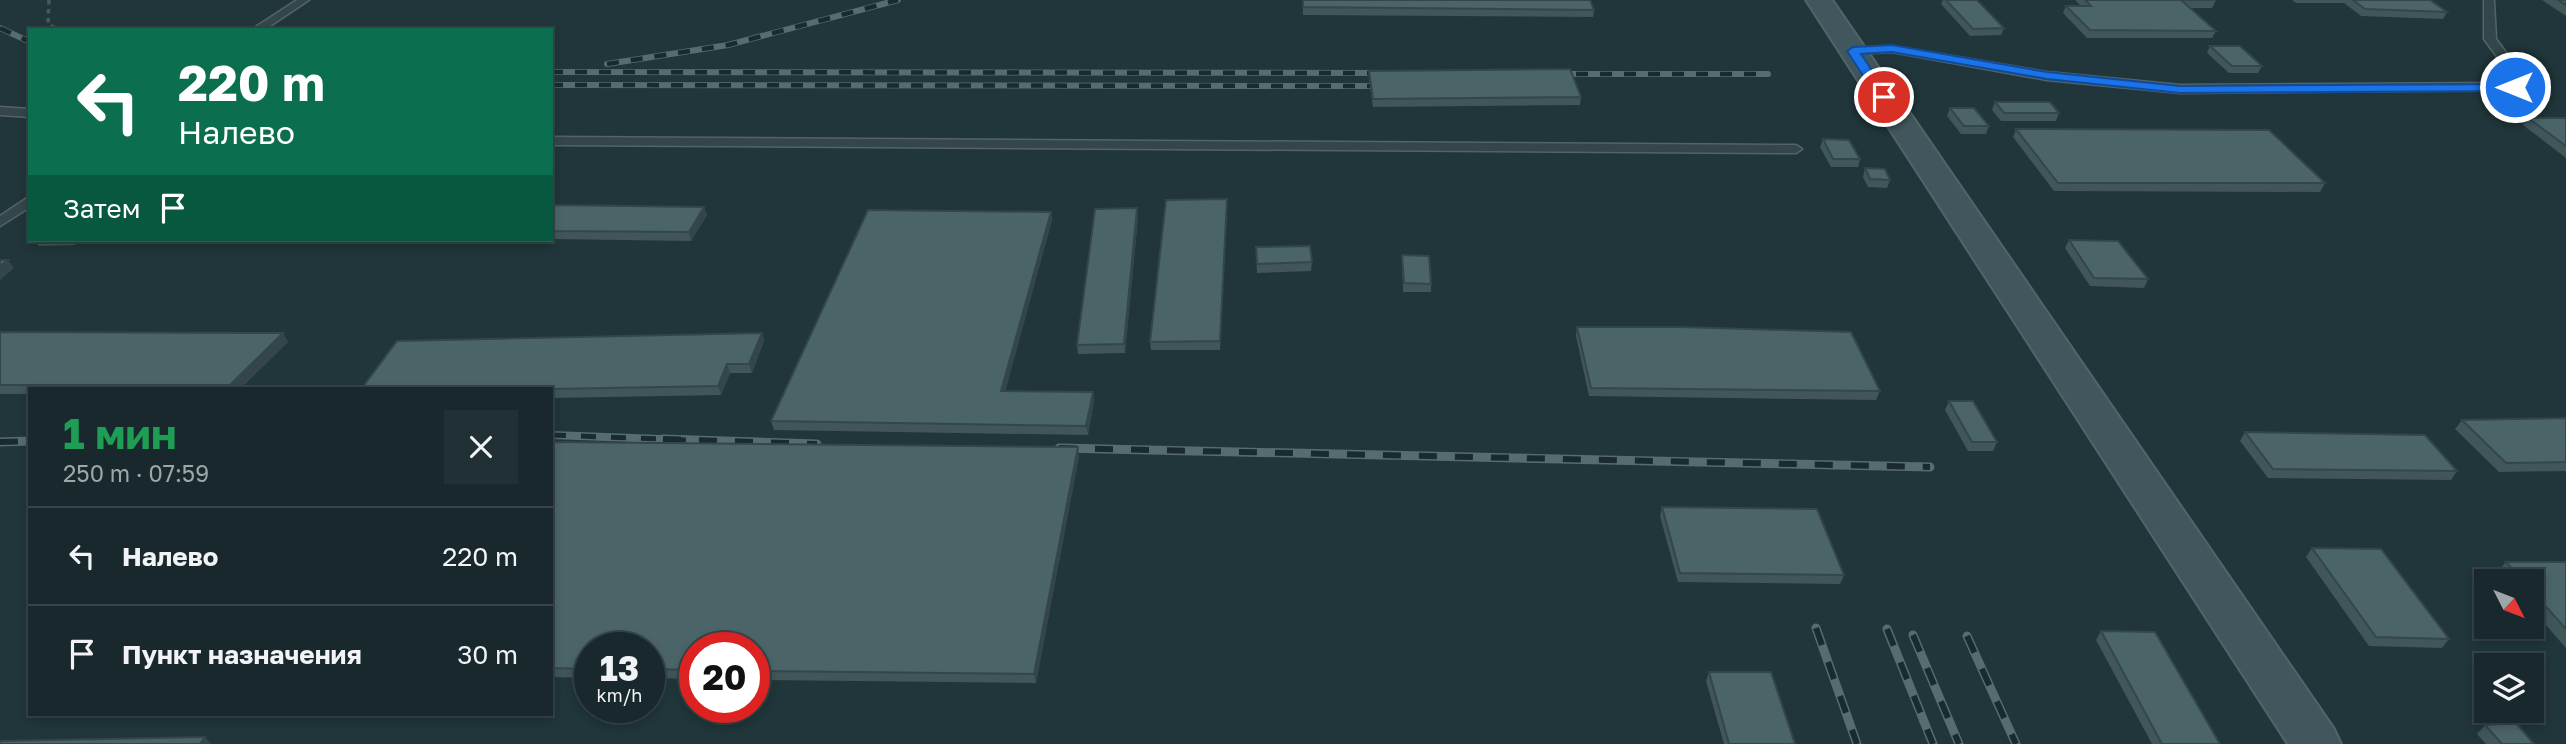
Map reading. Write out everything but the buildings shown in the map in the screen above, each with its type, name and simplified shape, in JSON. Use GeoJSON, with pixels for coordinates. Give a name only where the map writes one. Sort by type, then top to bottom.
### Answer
{"type":"FeatureCollection","features":[{"type":"Feature","properties":{"kind":"main road"},"geometry":{"type":"LineString","coordinates":[[1819,0],[2316,744]]}},
{"type":"Feature","properties":{"kind":"lane"},"geometry":{"type":"LineString","coordinates":[[259,28],[304,0]]}},
{"type":"Feature","properties":{"kind":"lane"},"geometry":{"type":"LineString","coordinates":[[1853,51],[1892,49],[2047,76],[2180,89],[2515,87],[2510,65],[2490,39],[2489,0]]}},
{"type":"Feature","properties":{"kind":"lane"},"geometry":{"type":"LineString","coordinates":[[0,111],[28,113]]}},
{"type":"Feature","properties":{"kind":"lane"},"geometry":{"type":"LineString","coordinates":[[553,141],[1796,149]]}},
{"type":"Feature","properties":{"kind":"lane"},"geometry":{"type":"LineString","coordinates":[[0,222],[28,201]]}},
{"type":"Feature","properties":{"kind":"path"},"geometry":{"type":"LineString","coordinates":[[49,0],[48,24],[55,28]]}},
{"type":"Feature","properties":{"kind":"railway"},"geometry":{"type":"LineString","coordinates":[[607,64],[728,45],[898,0]]}},
{"type":"Feature","properties":{"kind":"railway"},"geometry":{"type":"LineString","coordinates":[[0,28],[28,41]]}},
{"type":"Feature","properties":{"kind":"railway"},"geometry":{"type":"LineString","coordinates":[[553,72],[1388,73]]}},
{"type":"Feature","properties":{"kind":"railway"},"geometry":{"type":"LineString","coordinates":[[1552,74],[1768,74]]}},
{"type":"Feature","properties":{"kind":"railway"},"geometry":{"type":"LineString","coordinates":[[553,85],[1370,86]]}},
{"type":"Feature","properties":{"kind":"railway"},"geometry":{"type":"LineString","coordinates":[[553,435],[715,441]]}},
{"type":"Feature","properties":{"kind":"railway"},"geometry":{"type":"LineString","coordinates":[[663,439],[817,444]]}},
{"type":"Feature","properties":{"kind":"railway"},"geometry":{"type":"LineString","coordinates":[[0,442],[28,441]]}},
{"type":"Feature","properties":{"kind":"railway"},"geometry":{"type":"LineString","coordinates":[[1059,448],[1930,467]]}},
{"type":"Feature","properties":{"kind":"railway"},"geometry":{"type":"LineString","coordinates":[[1816,628],[1857,744]]}},
{"type":"Feature","properties":{"kind":"railway"},"geometry":{"type":"LineString","coordinates":[[1887,629],[1933,744]]}},
{"type":"Feature","properties":{"kind":"railway"},"geometry":{"type":"LineString","coordinates":[[1913,635],[1959,744]]}},
{"type":"Feature","properties":{"kind":"railway"},"geometry":{"type":"LineString","coordinates":[[1967,636],[2016,744]]}},
{"type":"Feature","properties":{"kind":"route"},"geometry":{"type":"LineString","coordinates":[[1884,97],[1853,51],[1892,49],[2047,76],[2180,89],[2515,87]]}}]}
